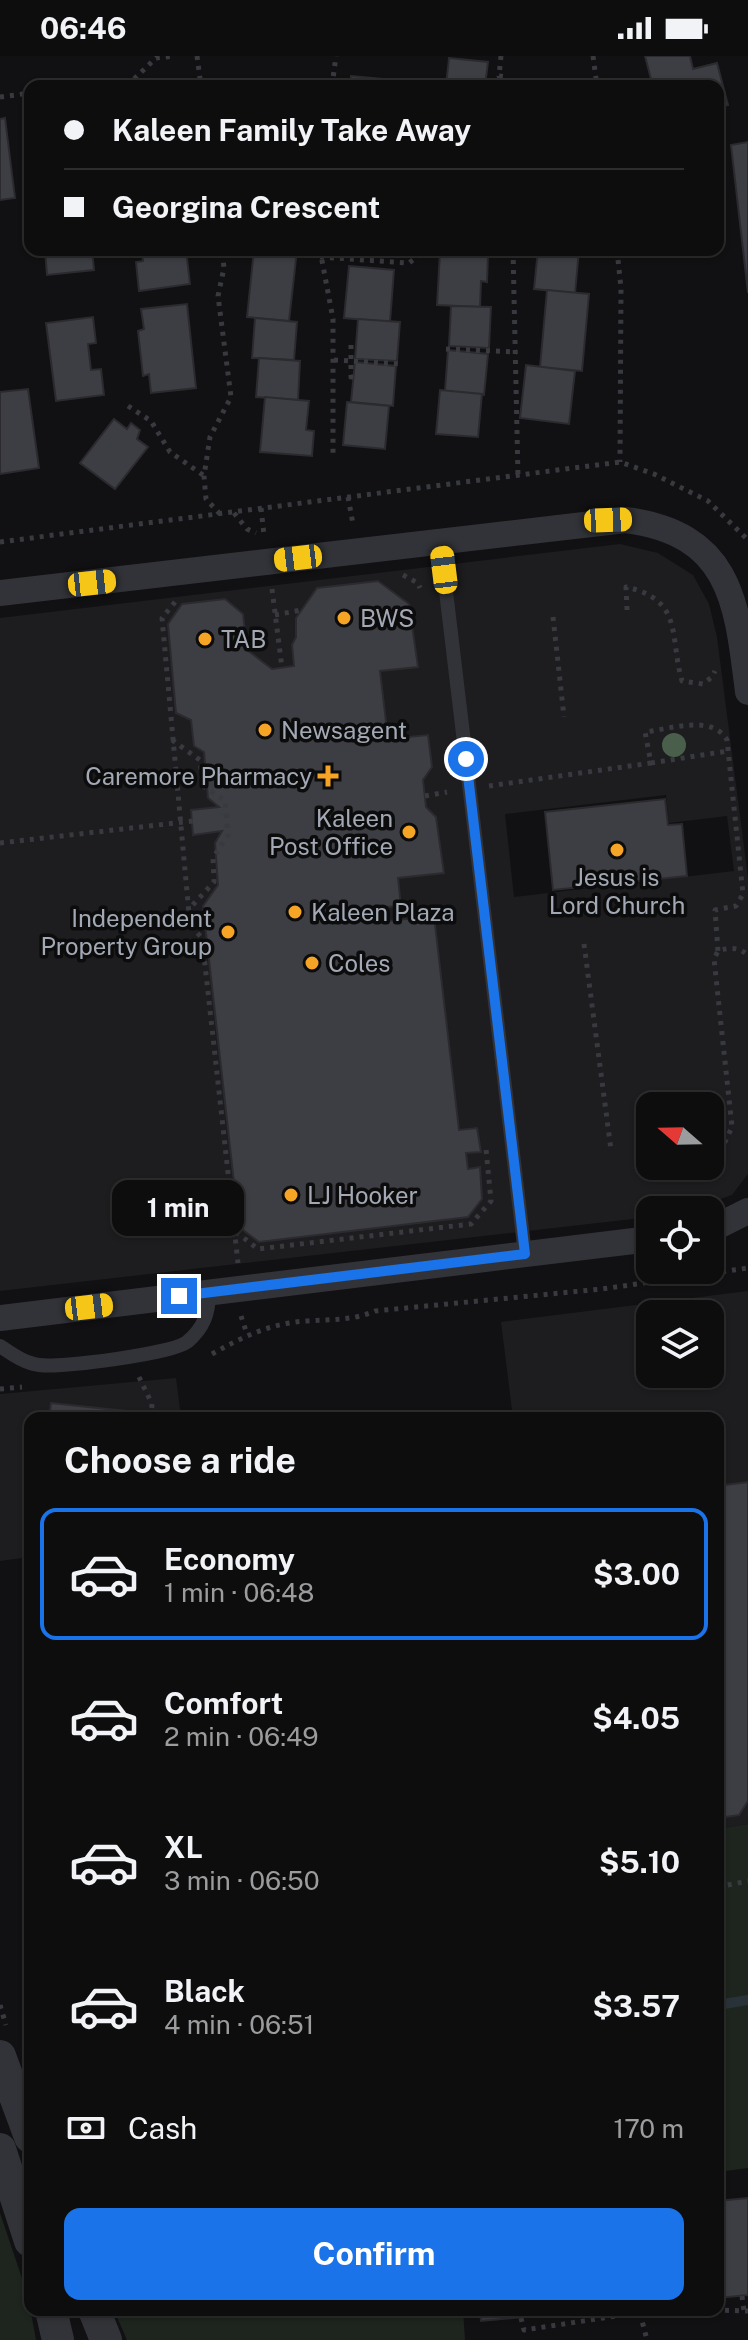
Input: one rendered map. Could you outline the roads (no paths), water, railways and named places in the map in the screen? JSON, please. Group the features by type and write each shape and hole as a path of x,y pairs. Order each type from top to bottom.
{"street":[{"path":"0,593 626,520 663,527 695,545 721,573 736,606 748,692"},
{"path":"724,1223 748,1211"},
{"path":"0,1318 636,1241"},
{"path":"5,2045 24,2120"},
{"path":"0,2149 24,2223"},
{"path":"52,2316 58,2340"},
{"path":"96,2316 106,2340"}],"lane":[{"path":"440,541 525,1254"},
{"path":"0,1346 18,1358 40,1365 156,1353 184,1344 197,1333 209,1313 209,1292"}],"waterway":[{"path":"724,2004 748,2000"}],"place":[{"name":"BWS","path":"344,618"},
{"name":"TAB","path":"205,639"},
{"name":"Newsagent","path":"265,730"},
{"name":"Caremore Pharmacy","path":"328,776"},
{"name":"Kaleen Post Office","path":"409,832"},
{"name":"Jesus is Lord Church","path":"617,850"},
{"name":"Kaleen Plaza","path":"295,912"},
{"name":"Independent Property Group","path":"228,932"},
{"name":"Coles","path":"312,963"},
{"name":"LJ Hooker","path":"291,1195"}]}
